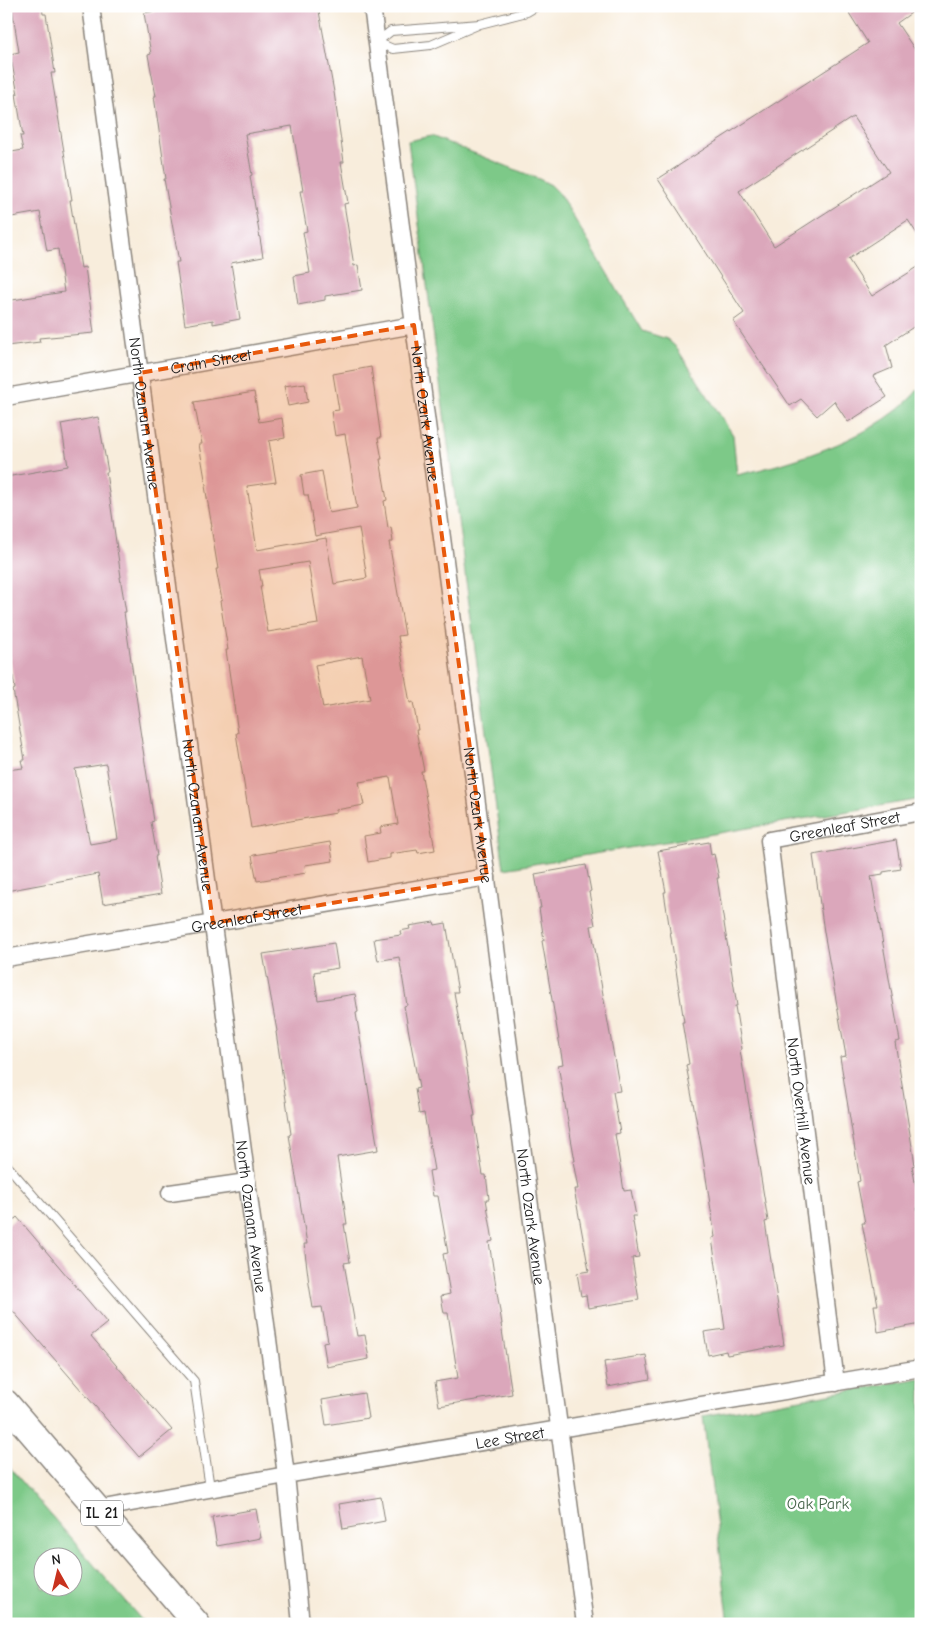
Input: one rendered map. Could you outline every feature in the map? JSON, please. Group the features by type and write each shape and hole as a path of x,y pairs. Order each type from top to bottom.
{"main road":[{"name":"IL 21","path":"6,1403 197,1624"}],"street":[{"name":"North Ozanam Avenue","path":"91,6 286,1475 302,1624"},
{"name":"North Ozark Avenue","path":"372,6 585,1624"},
{"name":"Crain Street","path":"6,397 414,325"},
{"name":"Greenleaf Street","path":"769,840 921,812"},
{"name":"North Overhill Avenue","path":"769,840 836,1383"},
{"name":"Greenleaf Street","path":"6,958 487,877"},
{"path":"170,1193 247,1182"},
{"name":"Lee Street","path":"98,1509 210,1488 921,1368"}],"lane":[{"path":"377,42 393,48 431,45 480,24 527,12 537,6"},
{"path":"377,42 391,31 480,24"},
{"path":"6,1164 194,1381 210,1488"}],"highlighted area":[{"path":"414,325 487,877 213,923 140,373"}],"green space":[{"path":"431,136 539,179 551,185 559,193 642,331 667,339 676,347 733,435 737,475 785,463 862,433 905,404 921,386 921,799 504,869 408,141"},
{"name":"Oak Park","path":"921,1378 921,1624 729,1624 703,1416"},
{"path":"6,1463 79,1548 32,1548 32,1598 82,1598 82,1551 145,1624 6,1624"}],"building":[{"path":"42,6 43,14 46,14 55,73 51,73 72,200 70,200 81,268 85,267 94,333 39,338 40,342 6,346 6,301 64,292 58,249 47,251 40,212 6,218 6,153 23,150 20,136 23,136 16,94 18,94 10,54 19,52 12,8"},
{"path":"184,6 318,6 334,92 344,162 341,162 348,203 344,204 354,266 358,265 362,290 325,296 325,300 298,305 294,276 310,273 303,232 307,231 300,191 303,191 292,126 245,134 263,257 231,263 240,319 213,324 213,320 185,325 176,262 179,262 164,179 166,179 154,96 156,96 148,55 151,54 144,13"},
{"path":"860,6 921,6 897,23 915,50 921,45 921,240 908,220 848,259 872,296 921,265 921,322 886,345 892,368 873,376 887,397 848,422 834,401 817,416 801,399 790,406 733,321 744,313 658,179 868,43 849,13","holes":["853,117 889,172 774,246 739,191"]},
{"path":"371,367 381,438 378,438 382,459 380,459 387,500 384,501 388,528 391,527 393,542 389,542 405,635 398,636 410,703 413,702 418,730 416,730 424,771 421,771 435,850 418,853 417,850 390,854 390,858 368,862 364,836 381,833 380,827 398,824 390,777 359,782 364,805 336,810 336,813 251,828 236,733 238,733 226,650 228,650 220,601 222,600 199,444 202,444 194,402 254,392 259,422 282,418 285,438 269,441 276,482 247,486 257,550 326,538 334,584 367,578 359,528 315,536 308,495 304,495 301,475 322,471 329,513 357,508 345,434 335,436 331,411 339,410 333,374","holes":["308,562 318,624 268,632 259,570","362,656 370,699 323,708 315,665"]},
{"path":"305,383 308,402 288,406 284,386"},
{"path":"98,417 108,472 106,472 126,612 124,612 154,821 151,822 161,894 103,904 98,874 6,891 6,770 23,768 21,760 25,760 6,635 6,477 68,466 61,424","holes":["106,764 118,839 90,844 75,769"]},
{"path":"896,840 901,869 871,876 900,1041 895,1042 915,1165 912,1166 920,1208 917,1208 921,1231 921,1324 878,1332 874,1305 878,1305 862,1223 865,1223 857,1182 860,1181 840,1057 846,1056 824,932 813,855"},
{"path":"330,842 333,861 305,865 306,873 257,881 252,856"},
{"path":"709,842 711,855 714,854 719,878 717,878 737,1006 735,1006 742,1049 740,1050 768,1221 765,1222 784,1345 727,1355 726,1351 708,1355 704,1332 725,1329 712,1238 715,1237 686,1065 689,1064 682,1022 684,1022 664,892 666,892 658,851"},
{"path":"586,865 595,925 591,926 620,1091 613,1092 620,1133 615,1134 624,1191 631,1190 636,1216 632,1216 639,1257 632,1258 639,1300 588,1308 586,1295 581,1296 577,1273 589,1271 574,1189 578,1189 573,1161 575,1161 558,1065 563,1064 542,941 544,940 539,908 541,908 535,874"},
{"path":"434,922 435,925 446,923 458,992 454,992 483,1175 486,1175 489,1199 486,1199 493,1241 489,1242 512,1394 439,1406 435,1382 458,1378 448,1313 444,1313 441,1296 450,1294 443,1254 448,1253 438,1196 433,1196 429,1171 434,1170 424,1113 419,1114 415,1089 419,1088 404,1006 407,1005 399,957 378,961 374,939 401,935 400,931 410,929 409,926"},
{"path":"334,943 338,968 314,972 318,1000 355,994 358,1012 356,1013 378,1150 337,1157 347,1224 344,1224 350,1262 344,1263 357,1336 365,1335 369,1359 327,1367 323,1342 328,1341 322,1307 313,1308 309,1284 304,1244 307,1244 289,1135 291,1134 277,1031 263,954"},
{"path":"17,1217 107,1323 91,1336 172,1430 139,1457 6,1303 6,1227"},
{"path":"646,1355 650,1379 608,1387 604,1362"},
{"path":"364,1393 368,1418 326,1425 322,1400"},
{"path":"381,1497 385,1521 343,1529 339,1504"},
{"path":"256,1509 261,1538 217,1546 212,1517"}]}
